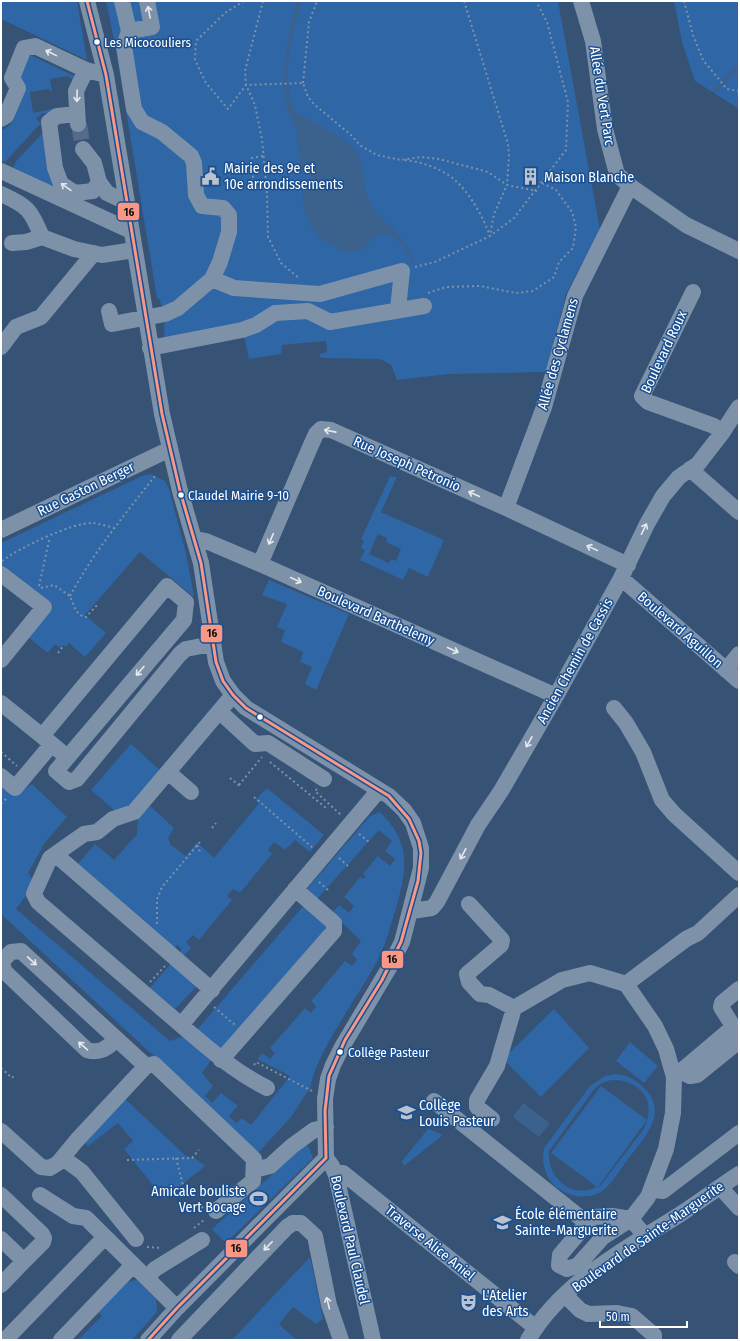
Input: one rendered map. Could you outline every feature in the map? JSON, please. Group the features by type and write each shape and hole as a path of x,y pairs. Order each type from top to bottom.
{"street":[{"name":"Boulevard Paul Claudel","path":"87,1 106,75 150,348 170,449 202,563 212,644 221,675 233,696 261,719 379,790 404,810 417,832 421,848 421,868 412,911 402,942 389,968 333,1065 326,1090 326,1158 336,1175 372,1340"},
{"name":"Boulevard Paul Claudel","path":"98,1 106,40 106,75"},
{"path":"110,311 112,324 146,319 165,314 178,308 212,279 220,262 229,232 229,215 223,208 202,206 196,195 194,163 191,156 162,132 142,122 134,109 124,46 129,31 122,1"},
{"path":"129,31 152,27 147,1"},
{"name":"Allée du Vert Parc","path":"581,1 594,41 605,130 617,174 630,186 686,225 739,251"},
{"path":"1,119 6,116 18,88 7,77 24,48 35,46 86,70 106,75"},
{"path":"86,70 76,91 78,119 57,116 49,122 55,168 61,184 74,193 92,191 99,182"},
{"path":"83,149 94,163 99,182 107,193 126,202"},
{"path":"1,170 131,231"},
{"name":"Allée des Cyclamens","path":"506,508 544,407 575,296 630,186"},
{"path":"1,194 18,201 33,214 42,237"},
{"path":"12,243 26,242 42,237 74,249 94,253 102,254 134,250"},
{"path":"1,347 16,327 41,317 94,253"},
{"path":"212,279 234,288 320,294 402,271 398,309"},
{"name":"Boulevard Roux","path":"693,292 642,396 648,402 714,426 722,433"},
{"path":"150,348 242,330 256,325 275,313 308,311 330,322 398,309 424,306"},
{"name":"Ancien Chemin de Cassis","path":"412,911 432,908 437,902 478,825 501,791 556,696 624,572 647,524 663,496 679,477 698,464 737,416"},
{"name":"Rue Joseph Petronio","path":"260,564 316,434 322,429 331,430 506,508 624,572"},
{"name":"Rue Gaston Berger","path":"1,530 170,449"},
{"path":"690,469 739,512"},
{"name":"Boulevard Barthelemy","path":"195,539 206,541 260,564 556,696"},
{"name":"Boulevard Aguillon","path":"624,572 739,681"},
{"path":"1,574 44,607 1,660"},
{"path":"1,776 15,788 43,742 167,586 186,602 184,620 56,771 69,782 77,779 180,654 186,649 212,644"},
{"path":"166,642 180,654"},
{"path":"726,670 739,654"},
{"path":"233,696 134,812 113,819 97,832 84,834 50,858 37,884 34,894 38,902 221,1060 246,1077 267,1088"},
{"path":"1,703 43,742"},
{"path":"614,708 626,723 643,752 662,800 674,814 739,873"},
{"path":"220,712 255,744 268,743 320,785"},
{"path":"1,715 67,757"},
{"path":"168,772 191,792"},
{"path":"182,1025 379,790"},
{"path":"56,855 174,957 208,994"},
{"path":"221,1060 334,931 334,923 295,889"},
{"path":"626,984 686,939 698,933 739,895"},
{"path":"469,904 502,940 501,945 467,974 469,982 480,994 489,995 514,1008"},
{"path":"116,1040 101,1051 94,1052 87,1050 4,971 2,961 11,952 21,951 146,1066"},
{"path":"492,1119 477,1107 476,1100 497,1066 514,1008 562,980 590,973 626,984 655,1026 677,1074 673,1113 666,1149 648,1197 631,1219 603,1237 575,1267 567,1269 561,1268 559,1262 560,1255 587,1223 594,1217 612,1216 631,1219 645,1236"},
{"path":"677,1074 732,1028 731,1023 721,1008 722,1003 739,989"},
{"path":"677,1074 690,1076 697,1075 739,1041"},
{"path":"1,1131 40,1167 50,1168 63,1158 77,1140 146,1066 154,1064 254,1158 253,1181 216,1212"},
{"path":"434,1101 587,1223"},
{"path":"254,1170 270,1166 292,1146 314,1130 326,1127"},
{"path":"651,1189 662,1191 739,1133"},
{"path":"63,1158 82,1172 136,1238"},
{"path":"148,1340 177,1308 326,1158"},
{"name":"Traverse Alice Aniel","path":"343,1173 532,1334"},
{"name":"Boulevard de Sainte-Marguerite","path":"532,1334 565,1296 595,1270 739,1174"},
{"path":"720,1187 739,1208"},
{"path":"1,1195 42,1234 44,1238 43,1242 1,1285"},
{"path":"40,1195 73,1216 86,1218 177,1308"},
{"path":"179,1340 287,1227 293,1223 301,1223 315,1236 329,1305 341,1340"},
{"path":"146,1278 196,1235"},
{"path":"5,1340 105,1237"},
{"path":"1,1239 24,1261"},
{"path":"60,1340 133,1265"},
{"path":"565,1296 580,1310 588,1314 617,1313 632,1316 654,1335 654,1340"}],"path":[{"path":"244,1 225,13 196,41 195,60 206,83 228,109 246,85"},
{"path":"263,1 245,71 246,85 255,106 263,156 267,187 268,237 281,263 320,294"},
{"path":"317,1 309,22 303,83 305,91 315,104 351,135 361,146 377,155 420,162 456,180 485,221 490,236"},
{"path":"464,1 508,144 509,155 507,185 494,214 490,236"},
{"path":"402,271 435,262 490,236 514,218 566,150 568,102 547,22 536,1"},
{"path":"684,1 693,35 703,60 727,89 739,91"},
{"path":"246,85 303,83"},
{"path":"263,156 251,158 252,173 254,188 267,187"},
{"path":"401,160 421,157 439,159 488,172 507,185 536,191"},
{"path":"424,306 428,294 446,287 480,286 516,293 533,291 554,277 558,262 573,248 576,227 572,212 556,190 542,183"},
{"path":"70,596 80,577 114,528 155,476"},
{"path":"1,562 12,553 58,532 92,523 114,528"},
{"path":"47,537 49,541 39,588 54,585 70,596 76,611 83,617 86,617 98,604"},
{"path":"58,653 64,645"},
{"path":"1,752 22,770"},
{"path":"258,752 326,808"},
{"path":"230,778 240,785 263,756"},
{"path":"320,785 351,824"},
{"path":"254,797 323,857"},
{"path":"212,828 216,823"},
{"path":"158,943 156,911 157,899 162,888 200,842"},
{"path":"197,845 201,854"},
{"path":"142,991 174,957"},
{"path":"208,994 245,1033"},
{"path":"1,1068 12,1078 15,1075"},
{"path":"288,1078 312,1091"},
{"path":"127,1160 192,1158 199,1150"},
{"path":"176,1158 183,1185"},
{"path":"196,1235 216,1212"},
{"path":"136,1238 150,1248 166,1246"}],"shaded area":[{"path":"1,1 77,1 87,60 1,19"},
{"path":"106,1 558,1 600,230 566,294 546,372 449,374 397,380 391,365 380,359 321,358 319,356 320,354 327,352 326,341 282,345 281,354 249,359 244,336 165,351 165,307 161,305 160,300 157,298 116,50"},
{"path":"296,1 301,1 289,52 287,75 291,105 297,113 338,136 357,151 362,167 366,193 370,203 378,216 390,225 402,239 411,254 414,263 411,264 407,252 399,241 388,234 376,236 363,249 353,252 341,250 323,239 308,220 303,203 303,185 313,183 311,175 303,174 301,169 298,140 294,124 287,107 284,80 284,67 288,40"},
{"path":"674,1 739,1 739,109 695,81 682,42"},
{"path":"30,55 76,77 74,81 68,76 50,79 52,91 49,89 30,92 33,113 52,109 52,111 50,113 43,113 36,119 41,123 5,162 1,161 1,130 12,122 15,115 21,75"},
{"path":"43,133 53,185 52,187 13,168 17,160"},
{"path":"150,474 165,481 169,489 186,553 194,597 140,552 85,615 106,633 85,657 69,643 66,647 63,645 60,648 55,644 48,653 29,638 53,606 1,566 1,543 144,475"},
{"path":"390,476 397,477 381,512 444,540 428,577 409,568 403,580 360,560 365,550 361,548 364,541 361,539","holes":["378,534 387,538 386,542 401,549 396,561 391,559 389,563 369,554"]},
{"path":"269,580 349,614 316,690 305,684 312,667 300,662 303,652 281,642 285,630 277,627 287,604 262,595"},
{"path":"131,744 162,772 132,808 116,812 91,790"},
{"path":"1,782 18,793 32,784 67,817 41,847 42,848 28,873 35,884 16,909 170,1041 184,1036 211,1060 202,1073 213,1086 205,1096 212,1103 221,1093 238,1106 229,1116 236,1123 242,1118 251,1125 290,1076 257,1059 262,1053 270,1059 275,1053 270,1048 305,1008 311,1013 316,1006 311,1001 345,961 352,966 357,960 352,954 361,941 332,913 339,905 349,913 354,906 344,897 360,877 363,879 366,877 363,874 378,856 390,866 395,859 385,851 392,841 379,830 317,899 306,890 370,816 380,812 390,823 401,843 404,854 404,864 398,901 382,951 327,1045 313,1077 310,1091 308,1091 291,1117 258,1153 1,914"},
{"path":"267,788 324,835 310,852 295,840 285,850 274,842 268,850 272,854 240,893 233,889 227,896 232,900 199,940 193,935 186,942 191,948 181,958 178,955 182,950 177,945 172,950 75,867 95,844 114,860 137,834 138,816 148,804 174,828 168,838 171,845 186,856 197,842 214,858 259,803 255,800"},
{"path":"305,904 330,928 221,1053 196,1031"},
{"path":"172,962 198,985 175,1009 150,988"},
{"path":"554,1009 589,1048 541,1097 503,1059"},
{"path":"630,1042 658,1066 644,1083 616,1061"},
{"path":"615,1074 628,1076 644,1088 652,1098 655,1107 651,1127 614,1180 599,1193 582,1197 566,1193 552,1183 545,1169 543,1153 544,1148 590,1086 605,1076","holes":["612,1080 632,1084 639,1089 648,1102 649,1111 647,1120 601,1086 551,1153 597,1187 578,1191 562,1184 552,1169 549,1161 549,1151 596,1087 604,1082","647,1120 643,1130 600,1186 598,1187"]},
{"path":"124,1098 186,1156 195,1158 205,1166 164,1199 124,1149 133,1141 118,1123 88,1146 84,1141"},
{"path":"523,1103 550,1123 539,1137 513,1117"},
{"path":"428,1129 443,1135 404,1166 402,1161"},
{"name":"Amicale bouliste Vert Bocage","path":"307,1143 313,1158 226,1243 212,1229"},
{"path":"310,1257 323,1319 316,1324 293,1307 279,1324 296,1340 232,1340"},
{"path":"137,1280 156,1299 157,1312 132,1340 78,1340 102,1316 97,1311 125,1282"}],"waterway":[{"path":"715,91 739,64"}],"tunnel":[{"path":"79,124 83,149"}],"transit line":[{"name":"16","path":"87,1 106,75 162,414 180,491 201,563 216,662 223,681 233,695 246,708 389,796 409,819 419,841 421,853 418,881 401,942 382,980 345,1040 329,1076 325,1111 326,1158"},
{"name":"16","path":"148,1340 177,1308 326,1158"}],"place":[{"name":"Les Micocouliers","path":"97,42"},
{"name":"Mairie des 9e et 10e arrondissements","path":"211,176"},
{"name":"Maison Blanche","path":"531,177"},
{"name":"Claudel Mairie 9-10","path":"181,495"},
{"name":"Collège Pasteur","path":"340,1052"},
{"name":"Collège Louis Pasteur","path":"406,1113"},
{"name":"Amicale bouliste Vert Bocage","path":"259,1199"},
{"name":"École élémentaire Sainte-Marguerite","path":"502,1222"},
{"name":"L'Atelier des Arts","path":"469,1303"}]}
